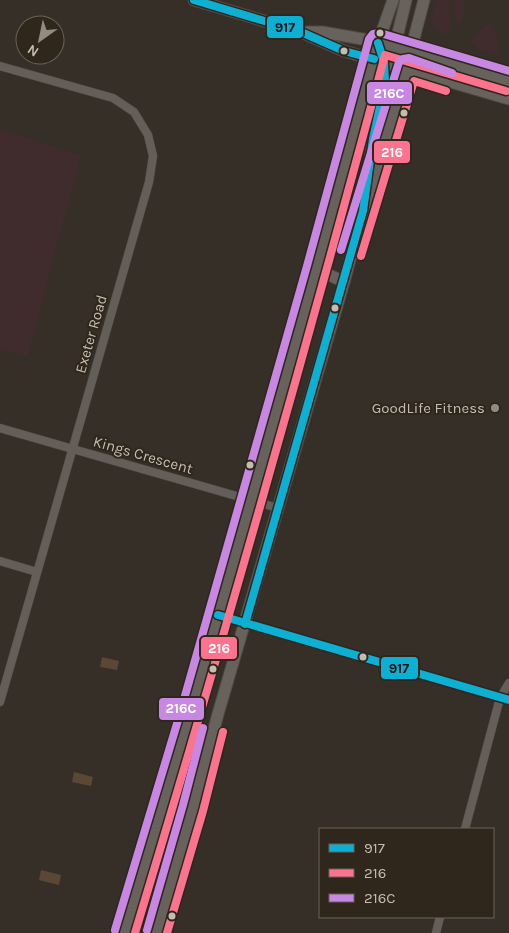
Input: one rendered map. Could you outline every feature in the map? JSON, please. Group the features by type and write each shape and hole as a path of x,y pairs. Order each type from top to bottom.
{"main road":[{"path":"194,0 301,32 344,50 509,99"},
{"path":"363,211 373,139 384,83 379,60 378,43 393,0"},
{"path":"406,0 398,33 398,49 400,60 407,68"},
{"path":"157,933 363,211 407,68 424,0"},
{"path":"301,32 322,32 378,43 509,81"},
{"path":"125,933 379,60"},
{"path":"317,269 344,282"},
{"path":"165,798 193,808"}],"street":[{"name":"Exeter Road","path":"0,66 113,98 134,112 148,136 153,156 149,182 0,702"},
{"name":"Kings Crescent","path":"0,428 278,508"},
{"path":"0,561 37,572"},
{"path":"218,615 329,649 509,700"},
{"path":"465,828 500,698 509,683"},
{"path":"436,933 440,918"}],"shaded area":[{"path":"436,0 449,0 449,16 453,29 443,36 430,22"},
{"path":"455,0 464,0 464,13 459,25 454,13"},
{"path":"490,23 498,38 498,55 481,50 469,41"},
{"path":"0,129 81,155 27,357 0,350"},
{"path":"102,657 119,661 117,670 100,667"},
{"path":"74,772 93,777 91,786 72,782"},
{"path":"41,870 61,875 59,885 39,880"}],"transit line":[{"name":"917","path":"194,0 301,32 344,51 374,59"},
{"name":"216C","path":"115,930 179,717 307,266 369,39 373,34 380,33 509,71"},
{"name":"917","path":"245,624 363,211 373,139 385,83 384,62 378,43"},
{"name":"216","path":"135,933 263,495 385,55 506,91"},
{"name":"216C","path":"341,250 399,62 409,58 452,73"},
{"name":"216","path":"361,256 414,81 446,91"},
{"name":"917","path":"218,615 509,700"},
{"name":"216C","path":"147,930 203,728"},
{"name":"216","path":"167,933 203,811 223,732"}],"place":[{"name":"GoodLife Fitness","path":"495,408"}]}
